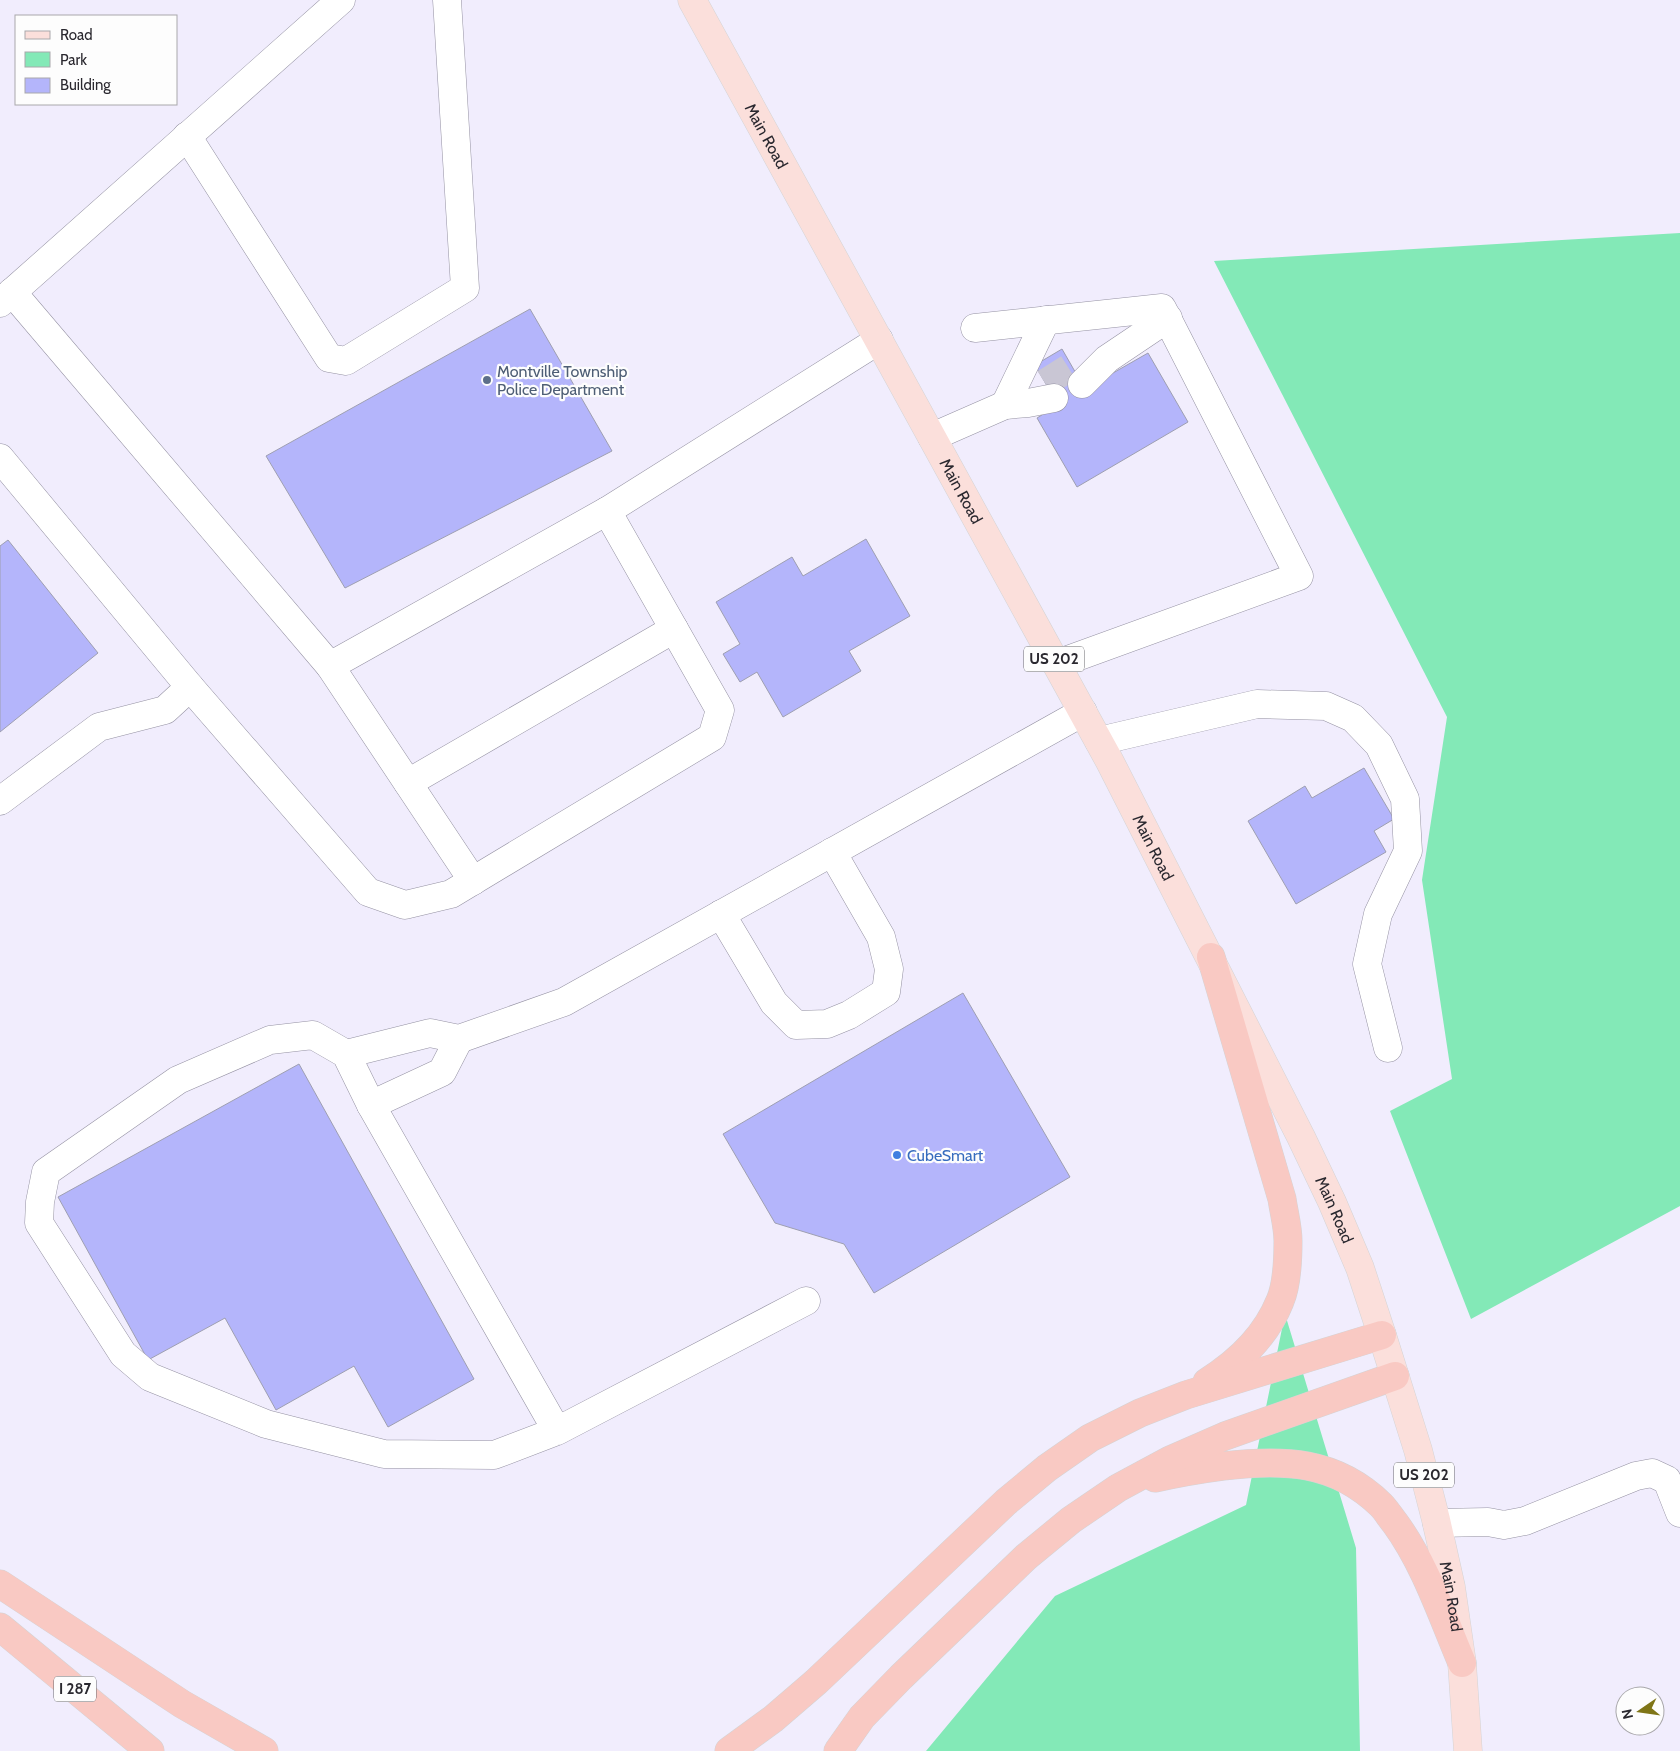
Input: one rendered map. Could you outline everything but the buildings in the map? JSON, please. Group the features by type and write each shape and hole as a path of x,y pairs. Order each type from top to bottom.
{"highway":[{"path":"1186,1395 1221,1373 1244,1354 1266,1329 1281,1300 1287,1268 1288,1239 1282,1199 1211,957"},
{"path":"729,1751 773,1719 816,1682 1006,1502 1047,1468 1090,1438 1140,1413 1186,1395 1382,1335"},
{"path":"838,1751 862,1717 1026,1557 1071,1520 1118,1488 1170,1460 1225,1436 1395,1376"},
{"path":"1118,1488 1164,1476 1206,1468 1285,1462 1322,1469 1353,1482 1382,1506 1403,1535 1422,1571 1462,1663"},
{"path":"0,1584 175,1699 264,1751"},
{"name":"I 287","path":"0,1627 150,1751"}],"main road":[{"name":"Main Road","path":"692,0 1099,741 1302,1137 1332,1202 1360,1268 1382,1335 1418,1450 1437,1523 1451,1587 1462,1663 1468,1751"}],"lane":[{"path":"341,0 6,298 330,666 474,881"},
{"path":"187,136 329,358 346,361 465,288 447,0"},
{"path":"976,328 1162,308 1299,576 1057,664"},
{"path":"1077,375 1107,359 1168,318"},
{"path":"932,437 1033,397 1046,320"},
{"path":"330,666 607,511 879,340"},
{"path":"0,458 190,687 368,892 405,905 451,894 712,737 720,710 607,511"},
{"path":"408,783 674,629"},
{"path":"0,801 99,727 165,710 190,687"},
{"path":"1099,741 1257,704 1326,706 1353,718 1379,745 1405,799 1408,851 1378,914 1367,964 1388,1048"},
{"path":"346,1054 430,1033 459,1039 564,1002 1083,712"},
{"path":"721,914 774,1003 796,1025 827,1024 849,1016 886,992 889,969 881,937 832,852"},
{"path":"556,1431 371,1105 346,1054 312,1035 270,1040 178,1080 46,1172 40,1202 39,1223 123,1354 150,1377 266,1424 384,1454 494,1455 556,1431 806,1301"},
{"path":"371,1105 442,1072 459,1039"},
{"path":"1437,1523 1488,1522 1504,1525 1525,1521 1636,1476 1652,1473 1667,1480 1680,1513"}],"green space":[{"path":"1680,233 1680,1206 1471,1319 1390,1111 1452,1079 1422,880 1447,717 1214,261"},
{"path":"1285,1314 1356,1548 1360,1751 926,1751 1055,1596 1246,1505"}],"tunnel":[{"path":"1045,383 1072,366"}],"place":[{"name":"Montville Township Police Department","path":"487,380"},
{"name":"CubeSmart","path":"897,1155"}]}
